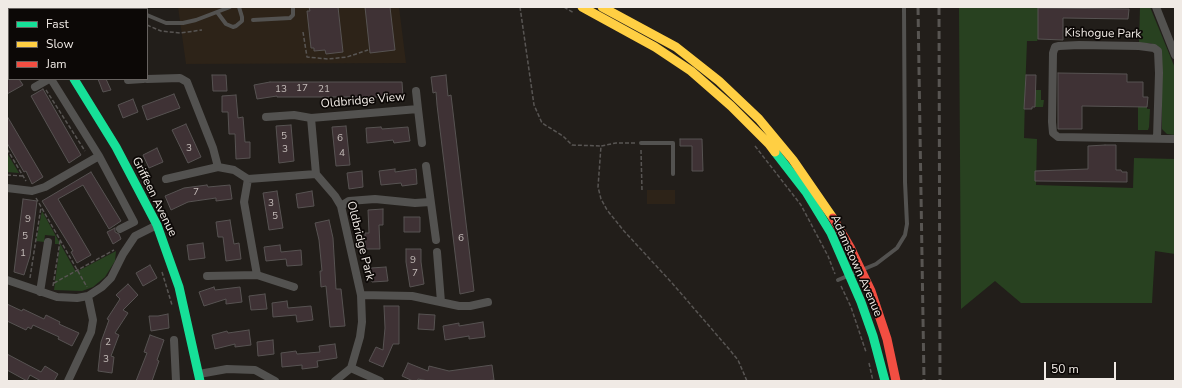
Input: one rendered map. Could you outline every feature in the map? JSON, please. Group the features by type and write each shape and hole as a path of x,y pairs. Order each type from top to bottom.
{"street":[{"name":"Adamstown Avenue","path":"582,7 655,47 691,72 731,106 769,144 806,192 831,233 861,302 873,336 885,381"},
{"name":"Adamstown Avenue","path":"602,7 676,47 719,81 759,119 793,160 837,224 872,291 885,333 896,381"},
{"path":"1156,7 1174,49"},
{"name":"Kishogue Park","path":"1157,138 1159,73 1158,51 1154,48 1140,46 1079,45 1056,47 1053,53 1052,122 1053,133 1058,137 1175,139"},
{"path":"148,79 180,78 187,82 213,148 218,168"},
{"path":"35,87 48,80"},
{"path":"51,80 99,156 134,222 120,229"},
{"name":"Griffeen Avenue","path":"75,80 116,147 157,225 179,287 200,378"},
{"name":"Oldbridge View","path":"416,91 422,143"},
{"name":"Oldbridge View","path":"266,117 294,115 311,118 418,109"},
{"name":"Oldbridge View","path":"311,118 316,174"},
{"path":"7,188 32,191 45,187 99,156"},
{"path":"426,166 436,240"},
{"path":"166,179 218,168 234,170 248,179 316,174"},
{"name":"Oldbridge Park","path":"316,174 335,196 341,206 361,296 361,330 351,368"},
{"path":"248,179 244,202 257,275"},
{"path":"341,206 349,201 375,199 415,203 430,202"},
{"path":"7,280 57,297 77,298 90,295 102,287 111,278 123,254 135,236 157,225"},
{"path":"40,292 48,242"},
{"path":"437,252 442,302"},
{"path":"206,276 257,275 294,287"},
{"path":"68,381 91,332 93,320 90,295"},
{"path":"361,296 412,296 459,306 470,306 488,302"},
{"path":"174,340 176,381"},
{"path":"335,381 351,368 380,381"},
{"path":"200,378 227,369 255,370 275,381"}],"lane":[{"path":"148,15 160,21 177,24 188,23 230,7"},
{"path":"217,12 226,24 233,27 242,21 239,7"},
{"path":"253,20 290,18 293,15 292,7"},
{"path":"838,280 876,264 897,248 905,235 907,224 905,175 904,7"},
{"path":"641,143 673,142 673,174"}],"path":[{"path":"520,7 534,105 542,123 563,136 572,146 601,146 616,142 641,143 642,191"},
{"path":"564,7 576,14"},
{"path":"148,25 161,31 180,33 202,30"},
{"path":"303,32 307,57 328,59 347,57 368,50"},
{"path":"46,89 83,150 87,153"},
{"path":"601,146 598,187 601,199 607,210 624,232 672,283 729,349 738,360 747,381"},
{"path":"755,146 801,205 828,256 851,307 867,356"},
{"path":"7,149 78,270 90,295"},
{"path":"7,175 23,176"},
{"path":"28,288 41,206"},
{"path":"50,294 54,282 60,240"},
{"path":"54,282 118,248"},
{"path":"160,267 172,305"},
{"path":"868,362 873,381"}],"shaded area":[{"path":"178,7 399,7 406,63 186,64"},
{"path":"647,190 675,190 675,204 647,204"}],"green space":[{"path":"959,7 1039,7 1038,39 1037,41 1027,41 1025,93 1034,90 1041,90 1041,100 1044,100 1043,107 1035,107 1035,97 1025,97 1024,138 1037,139 1036,185 1133,188 1134,158 1175,159 1175,254 1155,251 1152,303 1021,303 995,281 961,309"},
{"path":"1140,7 1150,7 1175,68 1175,135 1167,134 1162,129 1162,52 1158,46 1150,43 1139,43"},
{"path":"1138,107 1147,107 1147,109 1150,109 1148,130 1138,130"},
{"path":"7,153 19,173 7,172"},
{"path":"42,211 76,272 116,251 115,261 105,277 93,287 82,291 54,290 60,244 55,244 55,236 45,235 44,242 36,241"}],"building":[{"path":"309,7 338,7 343,52 326,54 325,50 314,51 314,48 311,48 307,11 310,11"},
{"path":"365,7 390,7 395,50 370,53"},
{"path":"1038,8 1129,9 1128,19 1063,18 1063,40 1038,39"},
{"path":"1058,73 1127,74 1127,82 1143,82 1143,97 1148,97 1147,107 1082,106 1082,129 1058,129"},
{"path":"212,75 226,75 227,91 213,91"},
{"path":"446,75 448,96 451,95 474,291 460,294 436,92 433,93 431,77"},
{"path":"1026,75 1036,75 1035,107 1032,107 1032,109 1024,109"},
{"path":"7,79 20,80 23,85 7,94"},
{"path":"98,80 106,80 111,90 103,92"},
{"path":"270,82 402,82 403,97 277,96 257,99 254,85"},
{"path":"43,89 81,155 69,163 31,96"},
{"path":"174,94 180,108 147,120 142,106"},
{"path":"236,95 238,118 243,117 245,142 250,142 250,158 236,159 235,134 229,134 228,112 222,112 222,96"},
{"path":"133,99 138,112 123,118 118,105"},
{"path":"7,116 43,177 32,184 26,171 24,172 7,143"},
{"path":"186,124 201,157 188,163 172,130"},
{"path":"291,125 294,161 279,163 276,126"},
{"path":"346,126 350,165 336,166 332,127"},
{"path":"381,127 382,129 408,127 410,141 394,143 393,140 367,143 366,128"},
{"path":"680,139 702,139 703,171 692,171 692,146 680,146"},
{"path":"1116,145 1116,170 1127,172 1127,182 1035,181 1035,171 1088,169 1088,146"},
{"path":"157,148 163,162 149,168 143,155"},
{"path":"395,169 395,172 416,169 417,184 402,186 401,183 381,185 379,171"},
{"path":"362,171 363,187 349,189 347,173"},
{"path":"91,172 121,221 109,229 83,185 58,199 91,255 77,263 71,252 73,251 42,201"},
{"path":"207,185 208,187 230,185 232,199 216,201 216,198 188,202 171,210 165,196 184,188"},
{"path":"277,191 283,228 269,230 263,193"},
{"path":"312,191 314,206 298,208 296,194"},
{"path":"23,199 37,201 30,256 24,275 14,272"},
{"path":"383,209 383,225 379,225 380,249 365,249 365,233 369,233 368,210"},
{"path":"404,217 420,217 420,232 404,232"},
{"path":"230,220 234,244 239,243 241,259 226,261 223,237 218,237 216,222"},
{"path":"329,220 333,238 336,289 341,289 345,326 330,327 326,286 321,287 320,271 322,271 319,240 315,223"},
{"path":"115,228 115,232 119,234 121,239 113,244 107,232"},
{"path":"203,243 205,258 189,260 187,245"},
{"path":"280,245 281,252 301,250 302,265 287,266 286,259 266,261 264,247"},
{"path":"406,249 421,249 424,284 410,287 406,262"},
{"path":"150,265 157,278 143,286 136,273"},
{"path":"386,267 388,281 372,282 371,268"},
{"path":"128,284 138,295 123,310 128,313 115,333 119,335 111,356 114,357 112,373 98,371 101,342 109,320 107,319 120,299 116,295"},
{"path":"214,287 215,290 240,287 242,302 226,304 226,299 204,306 199,292"},
{"path":"265,294 267,309 251,310 249,296"},
{"path":"287,301 288,308 311,306 313,320 297,322 296,315 273,317 272,303"},
{"path":"7,304 22,311 23,309 44,319 46,315 60,322 59,324 79,333 72,346 58,339 59,337 33,325 31,329 28,327 26,330 7,321"},
{"path":"384,306 399,306 399,344 393,344 383,367 369,361 376,347 383,350 385,328"},
{"path":"168,314 169,328 151,331 149,316"},
{"path":"419,314 435,315 434,330 418,329"},
{"path":"483,322 485,337 469,339 469,336 445,340 443,326 459,323 459,326"},
{"path":"249,330 251,345 235,347 235,344 215,349 212,335 227,331 228,333"},
{"path":"150,335 164,340 157,360 159,361 152,381 136,381 147,353 144,352"},
{"path":"273,340 274,354 258,356 257,342"},
{"path":"335,344 337,358 317,361 318,367 302,369 302,365 282,367 281,353 296,351 297,354 320,352 319,346"},
{"path":"7,354 41,372 45,366 58,374 54,381 41,381 30,375 27,381 7,370"},
{"path":"408,363 428,371 429,366 449,371 492,365 494,380 428,381 418,379 417,381 413,381 402,376"}],"railway":[{"path":"918,7 924,381"},
{"path":"939,7 940,381"}],"traffic: fast":[{"path":"75,80 116,147 157,225 179,287 200,381"},
{"path":"775,152 806,192 831,233 861,302 873,336 885,381"}],"traffic: slow":[{"path":"582,7 655,47 691,71 731,106 775,152"},
{"path":"602,7 676,47 719,81 759,119 793,160 833,218"}],"traffic: jam":[{"path":"833,218 850,247 871,291 887,339 896,381"}]}
